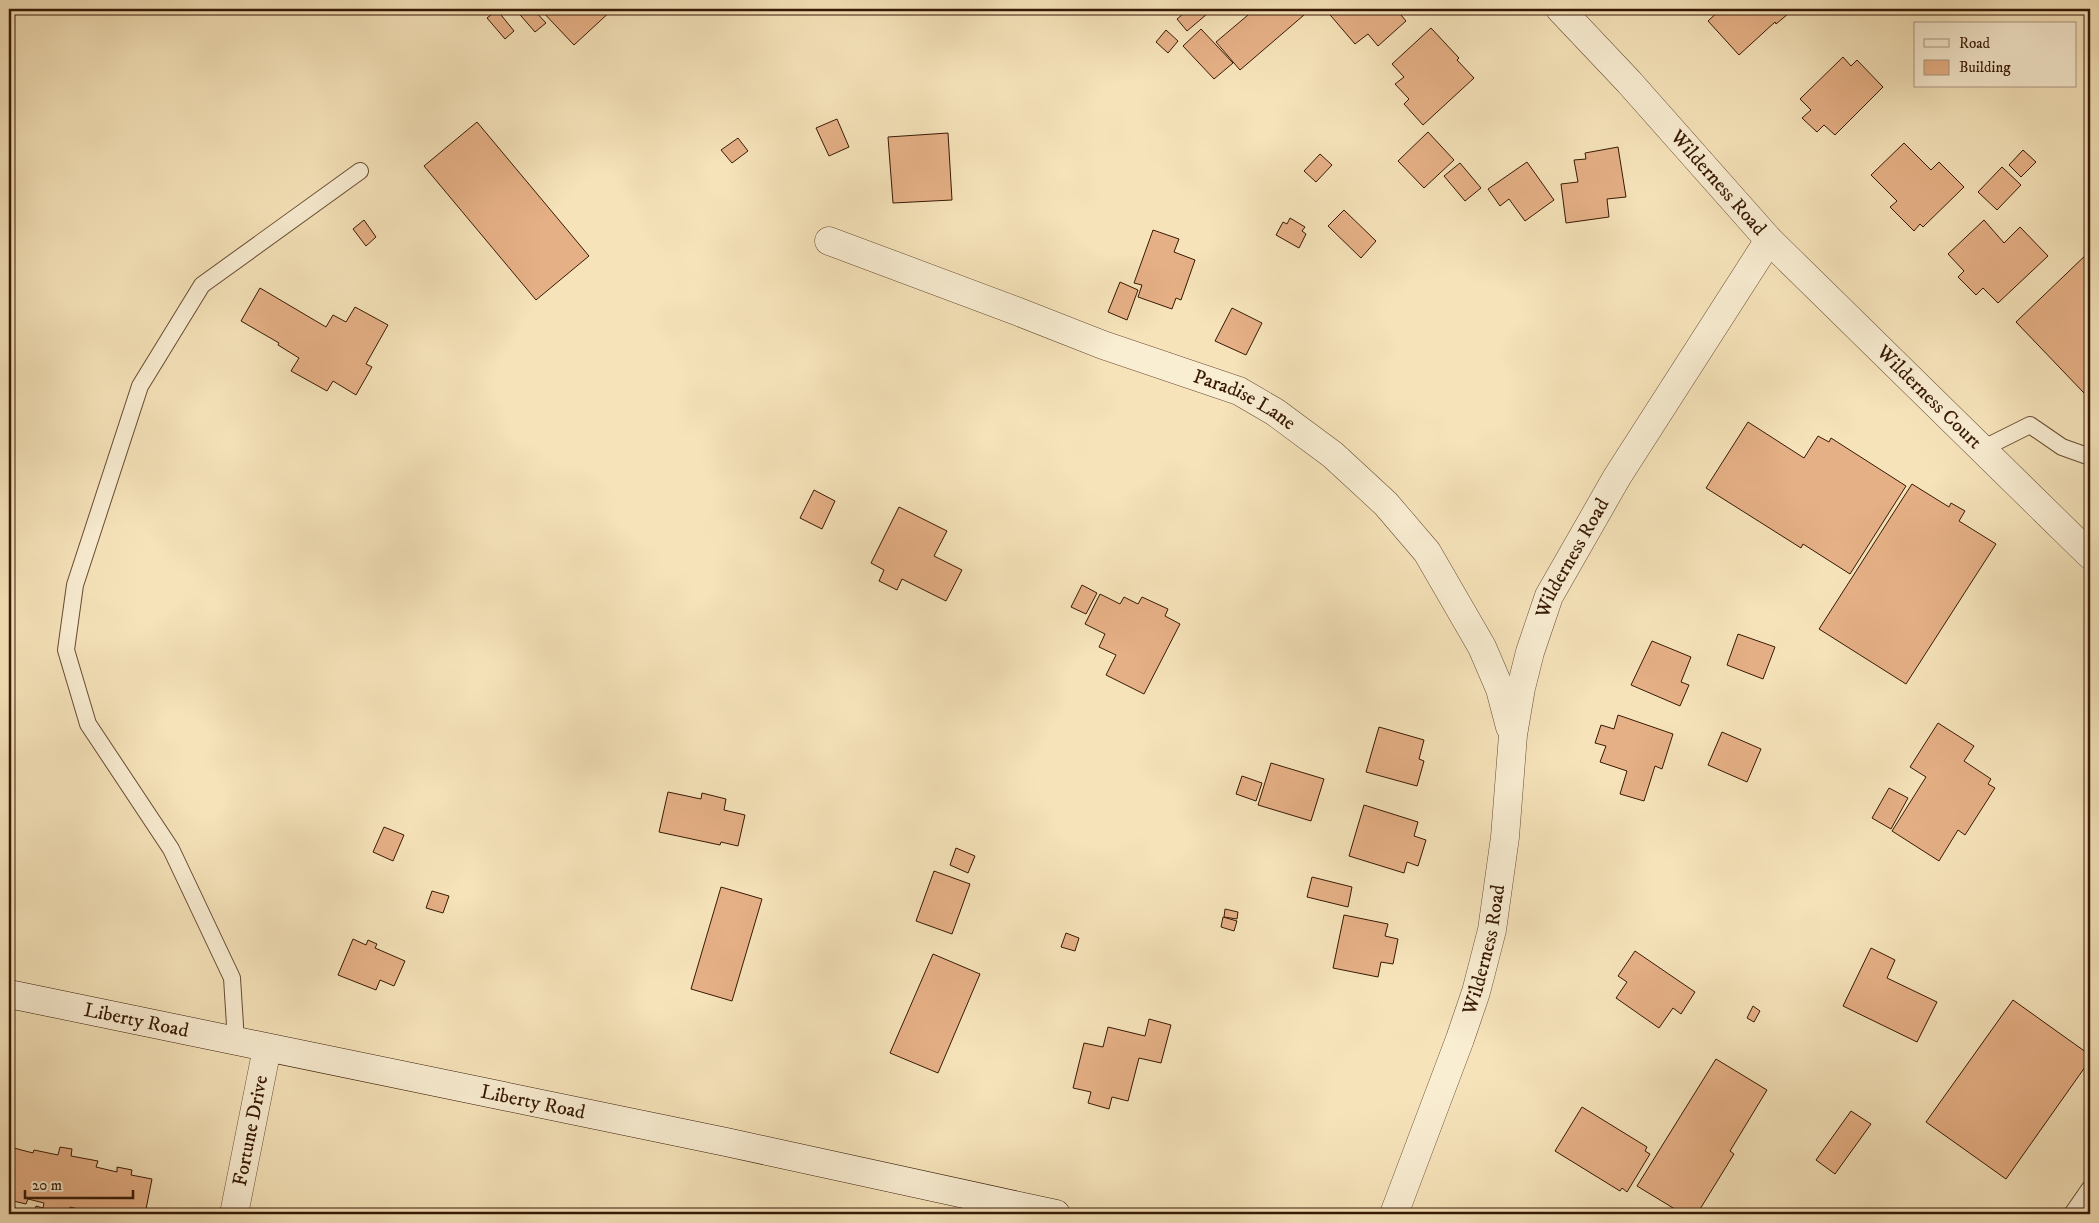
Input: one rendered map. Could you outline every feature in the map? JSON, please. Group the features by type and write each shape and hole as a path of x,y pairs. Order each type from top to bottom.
{"street":[{"name":"Wilderness Road","path":"1394,1214 1463,1030 1476,992 1492,930 1505,837 1513,735 1523,679 1549,596 1617,477 1769,240 1560,9"},
{"name":"Wilderness Court","path":"1769,240 2090,555"},
{"name":"Paradise Lane","path":"829,241 1103,345 1239,391 1276,412 1333,455 1386,504 1427,552 1482,647 1500,689 1513,735"},
{"name":"Liberty Road","path":"9,994 726,1142 1056,1214"},
{"name":"Fortune Drive","path":"234,1214 267,1048"}],"lane":[{"path":"236,1041 232,978 170,849 88,724 66,650 75,585 140,386 202,285 360,171"},
{"path":"1982,449 2030,425 2062,447 2090,457"},
{"path":"2072,1214 2090,1188"}],"building":[{"path":"515,9 533,9 546,23 535,32"},
{"path":"540,9 613,9 574,45"},
{"path":"1189,9 1203,9 1207,14 1187,31 1177,19"},
{"path":"1242,9 1311,9 1240,70 1216,42 1248,15"},
{"path":"1325,9 1396,9 1406,21 1378,46 1368,34 1355,44"},
{"path":"1721,9 1794,9 1776,24 1775,22 1739,55 1708,21"},
{"path":"497,10 514,31 505,39 487,18"},
{"path":"1431,28 1459,58 1457,60 1474,78 1423,125 1404,104 1409,99 1395,84 1404,77 1392,64"},
{"path":"1201,29 1233,63 1214,79 1183,46"},
{"path":"1166,30 1178,41 1168,53 1156,42"},
{"path":"1843,57 1851,66 1857,60 1883,87 1835,135 1824,125 1817,132 1802,118 1811,110 1800,99"},
{"path":"837,119 849,147 829,156 816,128"},
{"path":"477,122 589,256 536,300 424,166"},
{"path":"1428,132 1454,160 1424,188 1398,161"},
{"path":"948,133 952,200 893,203 888,137"},
{"path":"738,138 748,151 732,163 721,150"},
{"path":"1904,143 1931,170 1939,162 1964,187 1923,227 1920,224 1914,231 1890,207 1897,201 1871,175"},
{"path":"1618,147 1626,197 1607,199 1609,217 1566,223 1561,184 1578,182 1574,160 1586,159 1585,153"},
{"path":"2023,150 2036,162 2021,177 2009,165"},
{"path":"1320,154 1332,165 1316,182 1304,171"},
{"path":"1527,162 1554,200 1525,221 1509,199 1500,206 1488,189"},
{"path":"1460,163 1481,188 1465,201 1444,176"},
{"path":"2002,167 2021,185 1997,210 1978,192"},
{"path":"1344,210 1376,241 1361,258 1328,226"},
{"path":"1290,218 1305,227 1302,231 1306,234 1299,248 1276,235 1283,222 1287,224"},
{"path":"364,220 376,237 366,246 353,229"},
{"path":"1984,220 2004,243 2020,227 2048,256 1998,303 1983,288 1976,295 1958,277 1964,271 1948,254"},
{"path":"1153,230 1179,239 1174,252 1195,260 1181,300 1176,298 1172,309 1138,297 1142,285 1134,283"},
{"path":"2090,251 2090,388 2084,393 2016,322"},
{"path":"1120,282 1138,290 1127,320 1108,312"},
{"path":"260,288 326,327 333,315 346,322 355,307 388,325 366,364 372,367 356,395 333,381 327,391 291,371 299,358 278,345 279,343 241,321"},
{"path":"1232,308 1262,323 1246,355 1215,341"},
{"path":"1748,422 1804,458 1818,436 1829,442 1831,438 1906,486 1850,574 1803,544 1801,548 1706,488"},
{"path":"1912,484 1949,507 1951,503 1965,511 1959,521 1996,544 1906,684 1819,629"},
{"path":"814,490 835,501 822,529 800,518"},
{"path":"899,507 947,531 934,556 962,570 946,601 902,579 897,590 879,581 884,570 871,563"},
{"path":"1082,585 1097,593 1086,614 1071,607"},
{"path":"1100,594 1120,604 1124,597 1138,604 1142,597 1168,609 1165,616 1180,624 1144,694 1106,675 1116,655 1099,647 1105,634 1085,624"},
{"path":"1738,634 1775,647 1763,679 1727,665"},
{"path":"1652,641 1691,657 1681,682 1689,685 1680,706 1631,685"},
{"path":"1618,715 1673,734 1662,769 1655,766 1644,801 1620,794 1627,771 1600,762 1606,746 1595,743 1601,725 1614,729"},
{"path":"1938,723 1974,746 1964,761 1991,779 1988,784 1995,788 1965,835 1958,830 1939,861 1892,831 1926,777 1910,767"},
{"path":"1379,727 1424,740 1419,759 1424,761 1417,786 1366,772"},
{"path":"1722,732 1761,749 1747,782 1708,765"},
{"path":"1271,763 1324,779 1311,821 1258,805"},
{"path":"1242,776 1262,783 1256,801 1236,794"},
{"path":"1889,788 1908,798 1891,829 1872,818"},
{"path":"668,792 701,799 702,793 726,799 724,810 745,815 738,846 721,842 720,845 659,832"},
{"path":"1364,805 1418,822 1414,836 1426,840 1418,866 1407,862 1404,873 1349,856"},
{"path":"384,827 404,835 393,861 373,852"},
{"path":"956,848 975,856 968,873 950,865"},
{"path":"934,871 970,884 952,934 916,921"},
{"path":"1312,877 1352,887 1348,907 1307,897"},
{"path":"721,887 762,899 732,1001 691,989"},
{"path":"432,891 449,896 443,913 426,908"},
{"path":"1225,909 1238,912 1237,919 1224,917"},
{"path":"1344,915 1388,924 1385,936 1398,939 1393,964 1381,962 1378,977 1333,968"},
{"path":"1223,917 1237,921 1234,931 1221,927"},
{"path":"1066,933 1079,938 1075,951 1061,947"},
{"path":"353,939 366,945 368,940 377,944 375,948 405,961 394,986 380,980 376,990 338,975"},
{"path":"1871,948 1895,960 1887,978 1937,1002 1917,1042 1843,1006"},
{"path":"1635,951 1695,992 1681,1014 1673,1008 1659,1028 1616,998 1627,982 1618,976"},
{"path":"933,954 980,974 938,1073 890,1053"},
{"path":"2013,1000 2090,1055 2090,1060 2006,1179 1926,1122"},
{"path":"1753,1006 1760,1011 1754,1022 1747,1018"},
{"path":"1149,1019 1171,1025 1161,1063 1139,1058 1128,1101 1112,1097 1109,1109 1088,1103 1091,1092 1073,1088 1084,1043 1103,1047 1108,1027 1145,1036"},
{"path":"1716,1059 1767,1090 1730,1151 1734,1154 1697,1214 1683,1214 1637,1186"},
{"path":"1582,1107 1647,1147 1645,1151 1650,1154 1627,1192 1622,1188 1620,1191 1555,1151"},
{"path":"1851,1111 1871,1124 1835,1174 1816,1160"},
{"path":"9,1145 33,1153 34,1150 58,1155 60,1147 72,1149 71,1156 98,1161 96,1167 117,1172 117,1167 132,1170 131,1175 152,1179 145,1214 81,1214 83,1210 70,1207 69,1214 34,1214 36,1206 43,1208 44,1203 28,1199 26,1204 9,1200"},
{"path":"9,1206 16,1208 15,1214 9,1214"}]}
